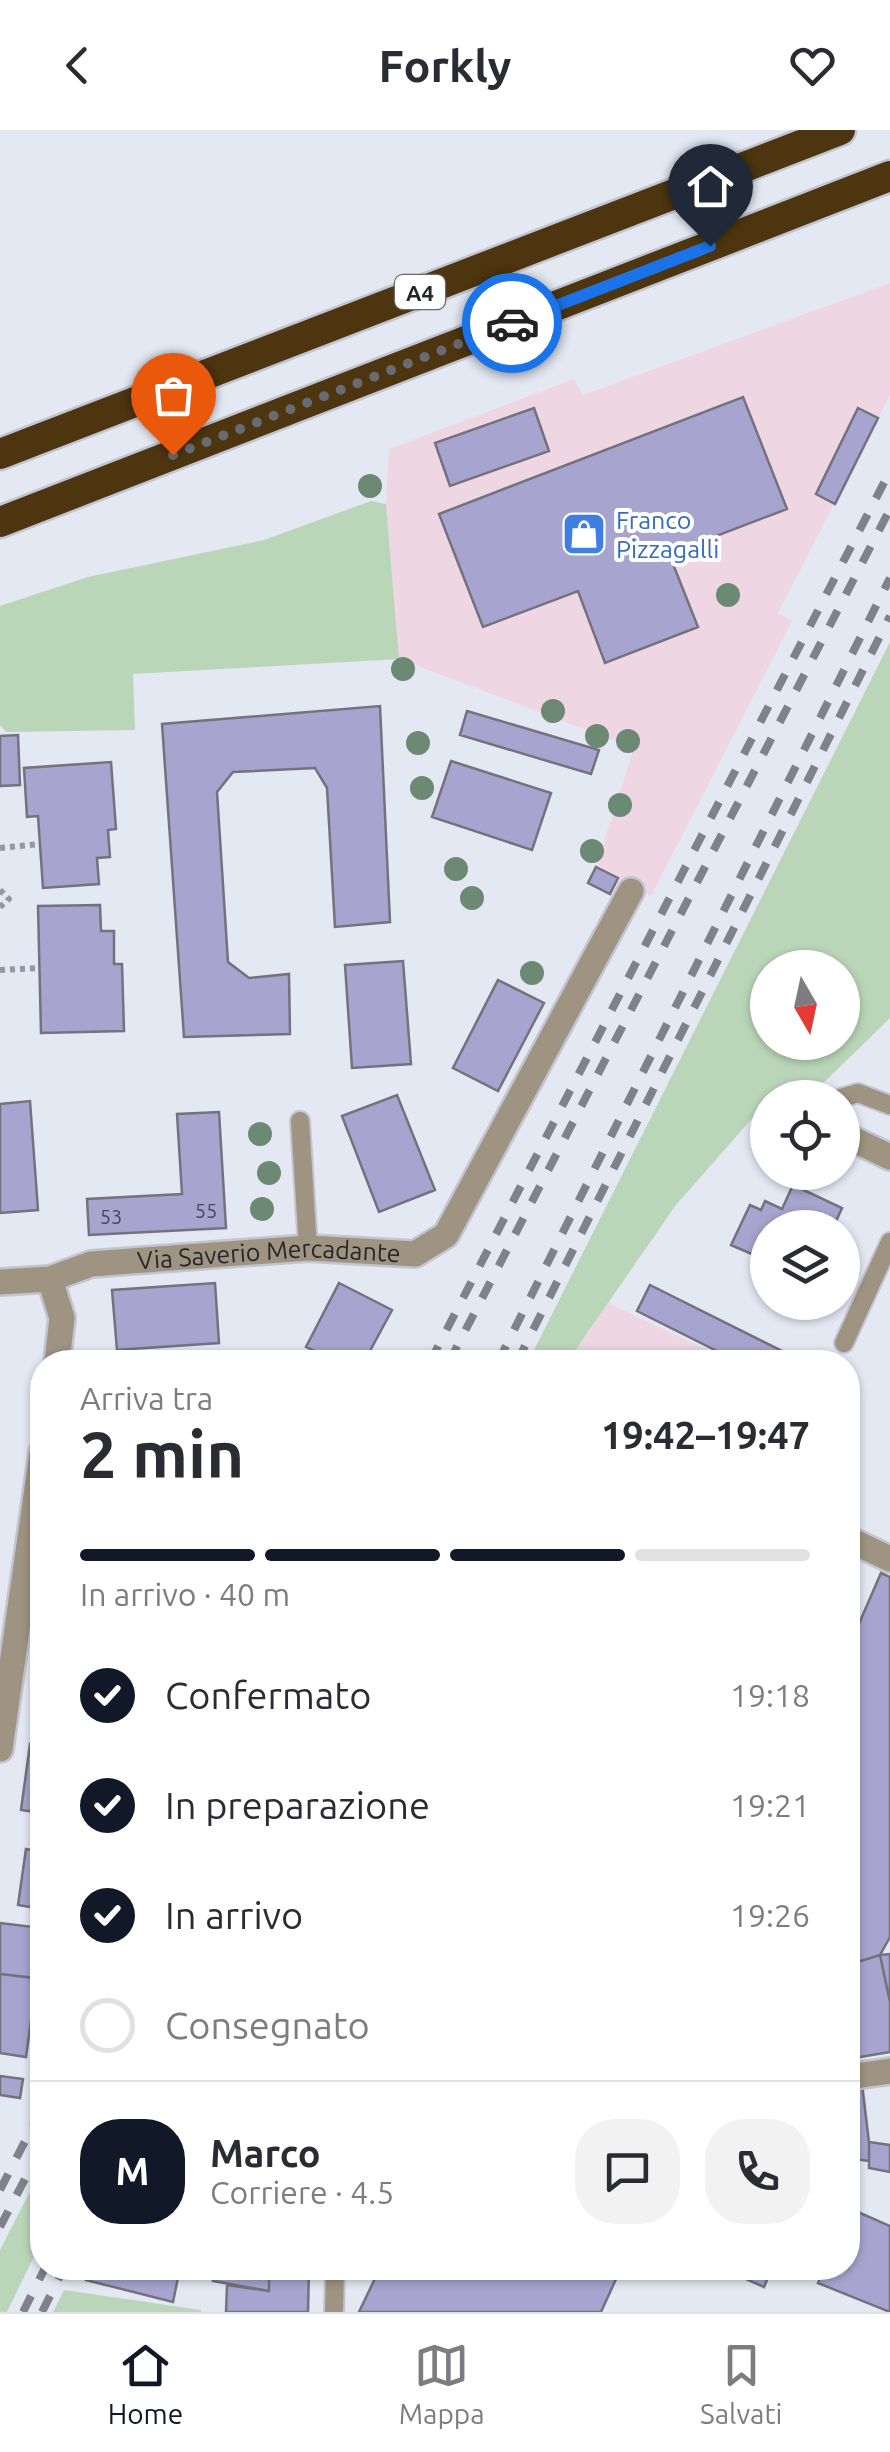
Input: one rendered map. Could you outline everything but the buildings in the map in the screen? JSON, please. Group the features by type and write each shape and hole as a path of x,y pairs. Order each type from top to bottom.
{"highway":[{"name":"A4","path":"0,454 840,130"},
{"path":"0,522 890,176"}],"street":[{"name":"Via Saverio Mercadante","path":"0,1282 50,1280 91,1264 308,1248 415,1254 446,1234 631,891"},
{"path":"860,1142 890,1157"},
{"path":"50,1280 62,1318 58,1350"},
{"path":"0,1749 30,1537"},
{"path":"860,1545 890,1559"},
{"path":"860,2075 890,2070"}],"lane":[{"path":"860,1094 890,1105"},
{"path":"300,1121 308,1248"},
{"path":"844,1343 890,1242"},
{"path":"334,2312 335,2280"}],"path":[{"path":"0,848 40,844"},
{"path":"0,890 8,898 0,907"},
{"path":"0,970 40,968"}],"shaded area":[{"path":"890,283 890,395 778,613 792,621 651,896 596,867 634,748 399,659 386,504 389,449 574,379 583,395"},
{"path":"608,1303 708,1350 575,1350"}],"green space":[{"path":"371,501 386,504 399,659 133,674 135,730 6,732 0,725 0,606 88,577 264,540"},
{"path":"890,642 890,1018 860,1047 860,950 750,950 750,1060 847,1060 826,1080 750,1080 750,1121 676,1205 575,1350 534,1350"},
{"path":"30,2191 30,2265 7,2312 0,2312 0,2250"},
{"path":"64,2290 201,2310 201,2312 53,2312"}],"railway":[{"path":"436,1350 890,471"},
{"path":"455,1350 890,509"},
{"path":"504,1350 890,578"},
{"path":"523,1350 890,616"},
{"path":"0,2190 30,2131"},
{"path":"0,2227 30,2169"},
{"path":"23,2312 39,2280"},
{"path":"42,2312 58,2280"}],"way so far":[{"path":"173,455 512,323"}],"place":[{"name":"Franco Pizzagalli","path":"584,534"}],"route":[{"path":"512,323 710,246"}]}
